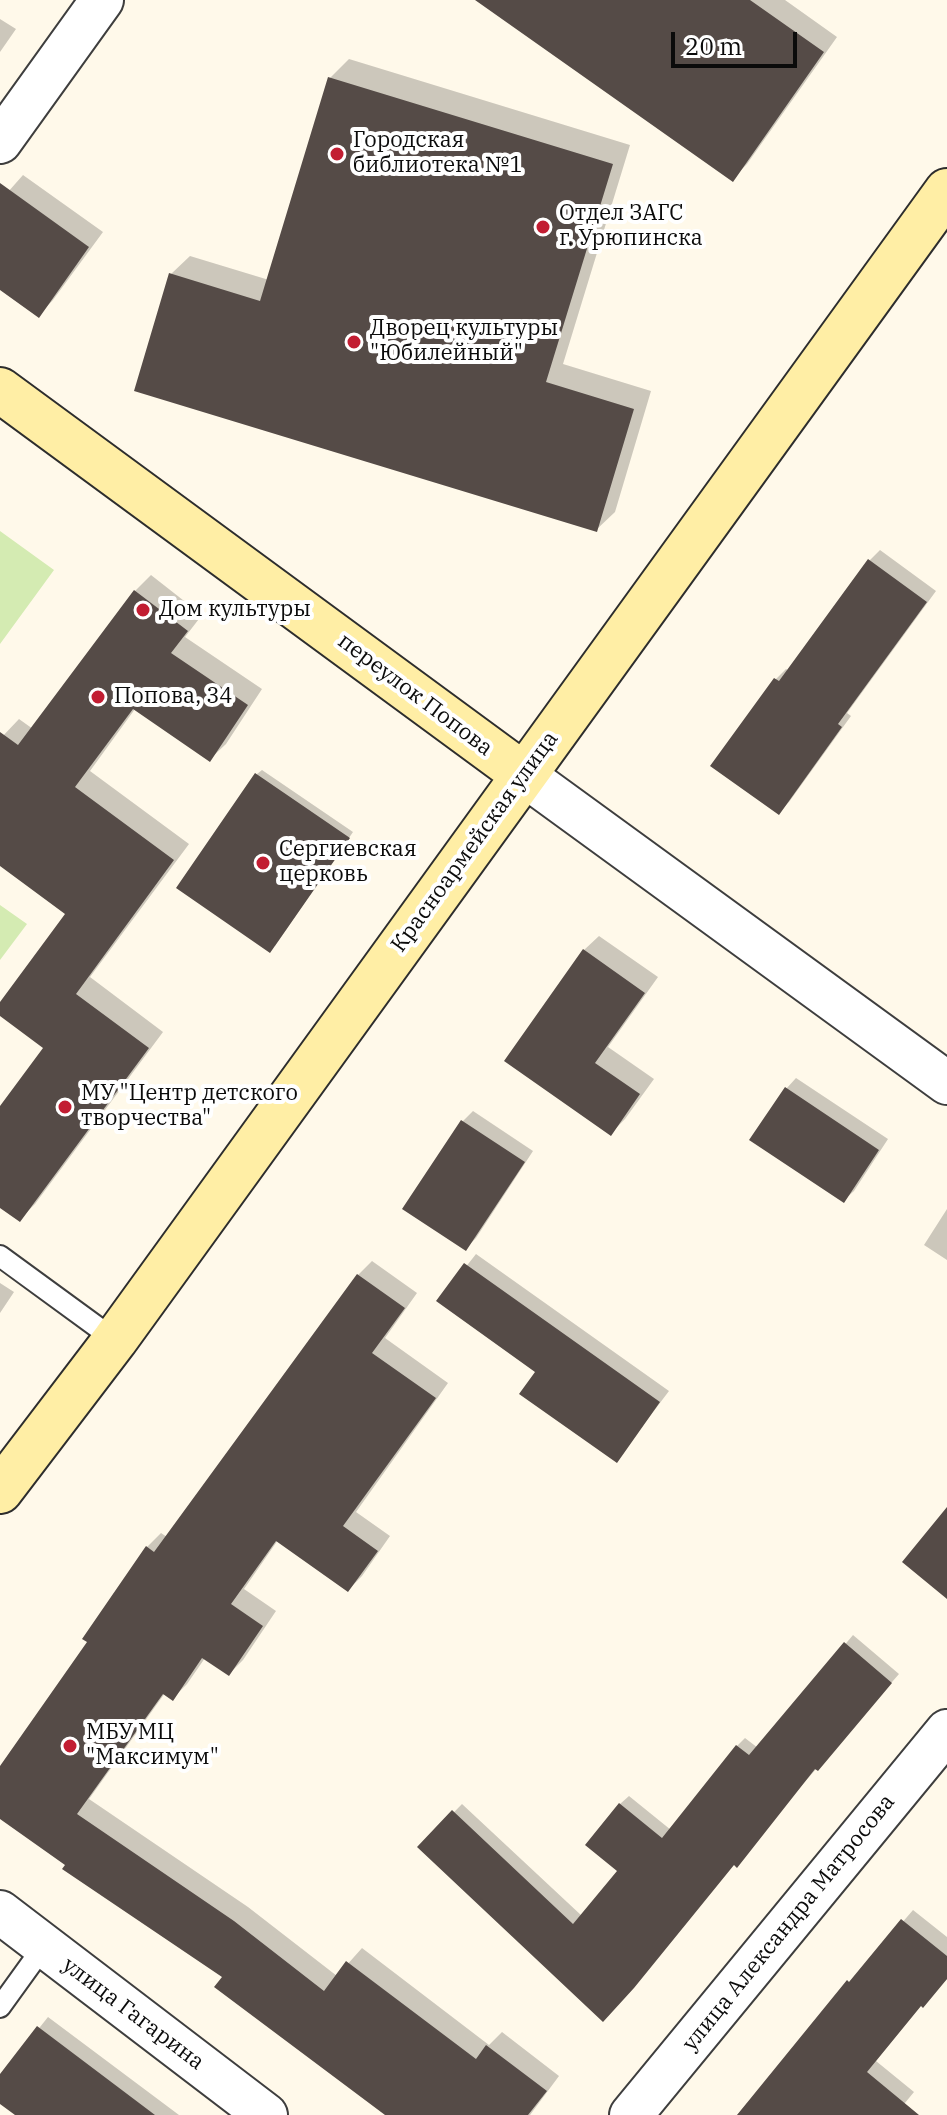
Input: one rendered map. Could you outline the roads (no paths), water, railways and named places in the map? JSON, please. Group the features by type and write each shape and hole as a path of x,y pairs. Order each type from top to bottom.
{"main road":[{"name":"Красноармейская улица","path":"0,1491 115,1340 947,191"},
{"name":"переулок Попова","path":"0,390 524,775"}],"street":[{"path":"0,142 102,0"},
{"name":"переулок Попова","path":"524,775 947,1083"},
{"name":"улица Александра Матросова","path":"631,2115 947,1731"},
{"name":"улица Гагарина","path":"0,1912 266,2115"}],"lane":[{"path":"0,1256 115,1340"},
{"path":"0,2007 44,1946"}],"place":[{"name":"Городская библиотека №1","path":"337,154"},
{"name":"Отдел ЗАГС г. Урюпинска","path":"543,227"},
{"name":"Дворец культуры \"Юбилейный\"","path":"354,342"},
{"name":"Дом культуры","path":"143,610"},
{"name":"Попова, 34","path":"98,697"},
{"name":"Сергиевская церковь","path":"263,863"},
{"name":"МУ \"Центр детского творчества\"","path":"65,1107"},
{"name":"МБУ МЦ \"Максимум\"","path":"70,1746"}]}
